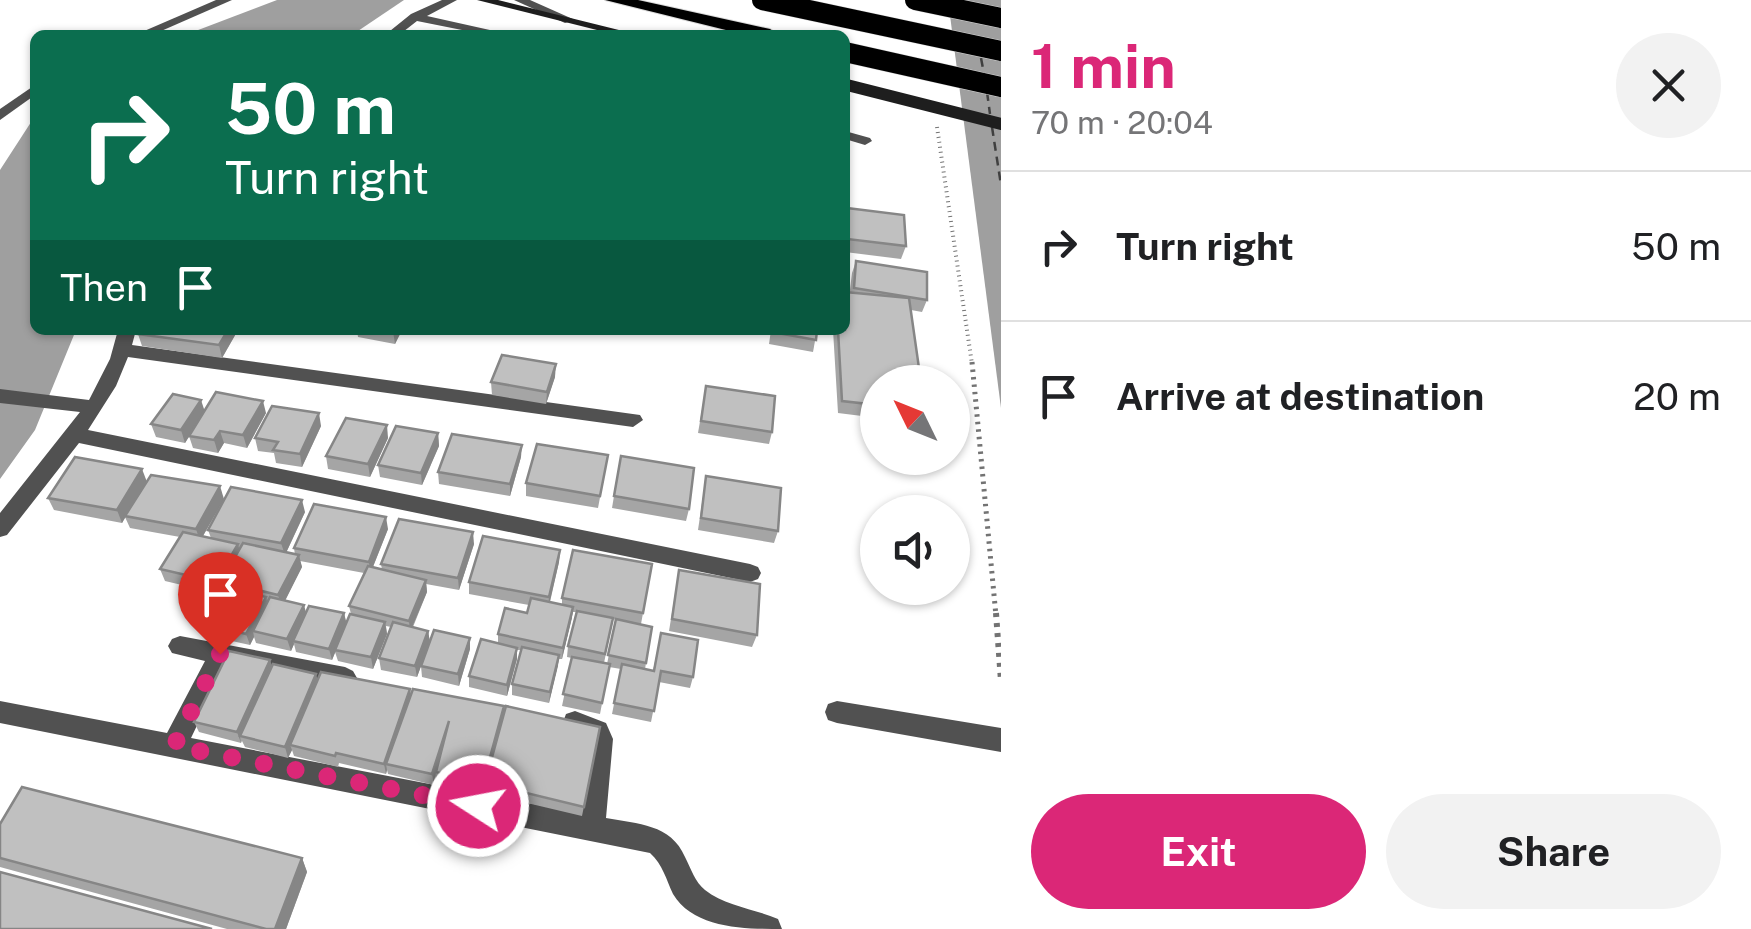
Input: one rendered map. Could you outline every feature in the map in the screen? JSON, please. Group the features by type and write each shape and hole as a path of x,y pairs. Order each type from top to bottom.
{"highway":[{"path":"614,0 748,30"},
{"path":"762,0 1001,52"},
{"path":"914,0 1001,18"},
{"path":"850,53 1001,87"}],"main road":[{"path":"487,1 611,30"},
{"path":"850,86 1001,124"}],"street":[{"path":"153,30 226,0"},
{"path":"398,30 451,0"},
{"path":"520,0 568,20"},
{"path":"415,17 481,30"},
{"path":"0,116 30,93"},
{"path":"850,136 865,141"},
{"path":"0,529 27,488 76,435 126,340 633,420"},
{"path":"0,396 94,407"},
{"path":"76,435 750,573"},
{"path":"180,646 372,683"},
{"path":"174,746 220,654"},
{"path":"0,712 656,842 675,858 686,890 695,900 768,929"},
{"path":"837,712 1001,740"},
{"path":"544,716 582,724 600,735 592,828"}],"path":[{"path":"936,127 980,418 1001,681"}],"shaded area":[{"path":"277,0 404,0 359,30 198,30"},
{"path":"948,0 1001,0 1001,408"},
{"path":"30,124 30,335 74,335 35,430 0,479 0,170"}],"building":[{"path":"850,208 904,215 906,246 850,239"},
{"path":"856,261 927,272 927,300 854,288"},
{"path":"850,292 909,298 919,365 860,365 860,403 842,401 838,335 850,335"},
{"path":"145,335 225,335 219,345"},
{"path":"788,335 816,335 816,340"},
{"path":"502,355 556,364 547,392 491,382"},
{"path":"706,386 775,396 772,432 701,421"},
{"path":"216,392 263,401 243,435 220,431 214,440 189,436"},
{"path":"173,394 201,400 181,430 151,424"},
{"path":"272,406 319,413 300,454 273,450 278,442 255,438"},
{"path":"346,418 387,425 368,464 326,456"},
{"path":"396,426 438,433 421,473 378,465"},
{"path":"452,434 522,445 510,484 438,472"},
{"path":"537,444 608,455 600,496 526,483"},
{"path":"621,456 694,468 689,509 614,496"},
{"path":"75,457 142,469 117,510 48,498"},
{"path":"151,475 220,486 196,529 125,516"},
{"path":"706,476 781,488 778,531 701,518"},
{"path":"231,487 302,500 281,543 208,530"},
{"path":"314,504 386,517 369,562 294,548"},
{"path":"399,519 473,532 458,578 381,564"},
{"path":"183,532 238,544 216,582 160,569"},
{"path":"483,536 560,550 549,597 469,582"},
{"path":"243,543 299,555 278,595 221,581"},
{"path":"573,550 652,564 643,613 562,598"},
{"path":"368,566 426,580 409,621 349,606"},
{"path":"679,570 760,584 757,635 672,619"},
{"path":"225,587 266,597 246,634 205,624"},
{"path":"270,597 304,605 287,639 253,631"},
{"path":"531,598 573,607 563,648 498,634 505,608 527,613"},
{"path":"309,606 344,613 329,649 293,641"},
{"path":"577,611 613,618 605,654 568,646"},
{"path":"350,614 385,622 371,657 335,650"},
{"path":"616,619 652,627 646,663 608,655"},
{"path":"393,622 428,631 415,666 379,658"},
{"path":"434,630 470,638 458,674 421,666"},
{"path":"661,633 698,640 693,677 661,671 654,711 614,703 622,664 654,671"},
{"path":"481,639 517,648 507,685 469,676"},
{"path":"522,647 559,655 550,692 512,684"},
{"path":"229,651 270,660 237,732 194,722"},
{"path":"572,657 610,664 602,703 563,694"},
{"path":"273,664 316,674 285,747 240,736"},
{"path":"321,672 410,689 384,764 290,745"},
{"path":"413,689 504,706 483,783 436,772 449,721 432,774 386,764"},
{"path":"506,706 600,727 584,807 485,783"},
{"path":"22,787 302,858 275,929 0,858 0,824"},
{"path":"0,872 212,929 0,929"}],"ferry route":[{"path":"981,58 984,74"},
{"path":"987,92 990,114"},
{"path":"992,127 1001,185"}],"route":[{"path":"220,654 174,746 478,806"}]}
